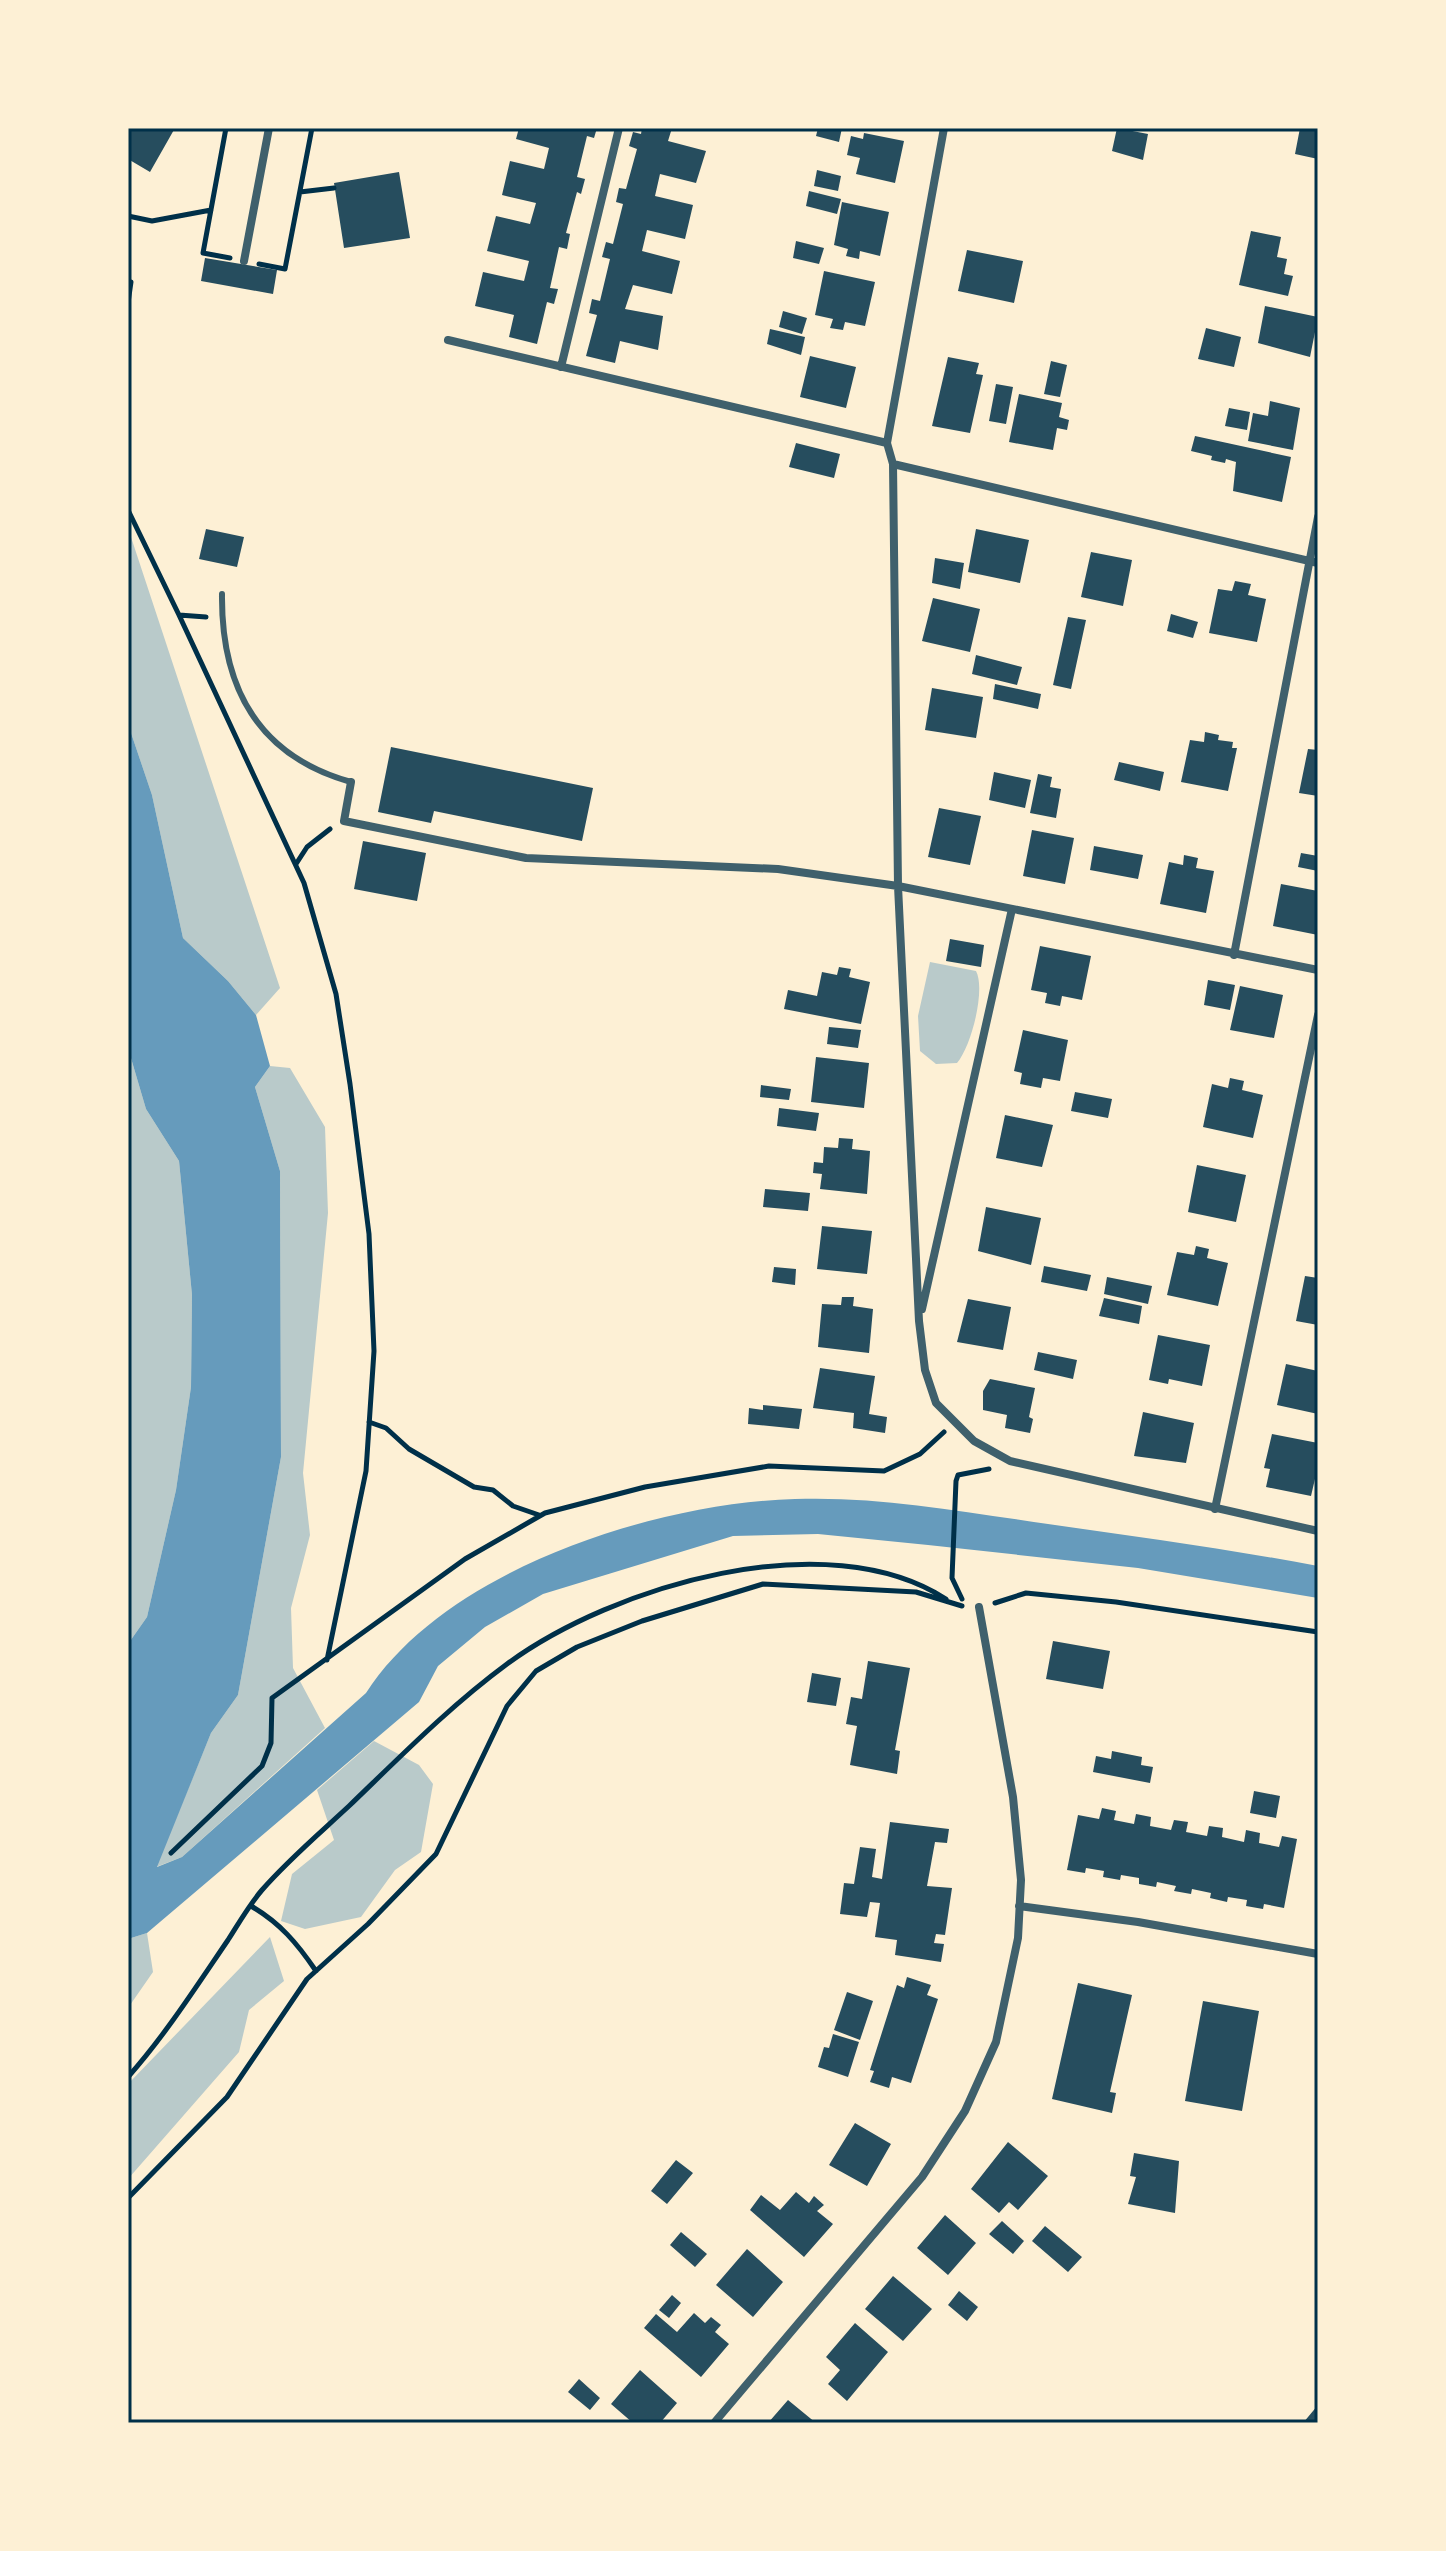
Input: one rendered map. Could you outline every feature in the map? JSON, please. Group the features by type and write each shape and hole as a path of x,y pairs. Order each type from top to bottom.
{"street":[{"path":"244,261 269,128"},
{"path":"561,367 619,128"},
{"path":"944,128 887,443 893,464 898,886 919,1321 925,1370 936,1403 954,1424 974,1441 1010,1461 1318,1531"},
{"path":"448,340 887,443"},
{"path":"893,464 1314,562"},
{"path":"1234,955 1314,562 1318,517"},
{"path":"351,782 344,821 526,858 778,869 898,886 1318,970"},
{"path":"919,1321 1012,909"},
{"path":"1215,1509 1318,1015"},
{"path":"714,2423 902,2204 965,2111 996,2042 1018,1938 1020,1856 1013,1797 979,1607"},
{"path":"1019,1906 1138,1922 1318,1954"}],"lane":[{"path":"222,594 221,617 239,691 269,738 296,761 351,782"}],"path":[{"path":"226,128 203,253 285,269 312,128"},
{"path":"300,192 334,188"},
{"path":"128,216 152,221 211,210"},
{"path":"128,303 131,282"},
{"path":"128,510 296,865 336,994 369,1234 374,1351 366,1471 327,1660"},
{"path":"179,615 221,617"},
{"path":"296,865 307,847 344,821"},
{"path":"369,1422 386,1428 409,1449 474,1487 493,1490 513,1506 540,1516"},
{"path":"171,1853 262,1766 271,1743 272,1698 465,1559 540,1516 645,1487 769,1466 884,1471 920,1454 954,1424"},
{"path":"1010,1461 958,1475 956,1481 952,1578 967,1607 979,1607 1026,1593 1116,1602 1318,1632"},
{"path":"128,2077 156,2045 261,1890 443,1718 507,1664 580,1623 702,1577 763,1566 813,1564 871,1569 923,1586 950,1601 916,1592 863,1587 763,1584 667,1612 556,1657 529,1678 507,1706 436,1854 368,1924 316,1971 227,2097 128,2198"},
{"path":"251,1906 273,1919 293,1938 316,1971"}],"shaded area":[{"path":"128,528 280,988 256,1015 228,981 183,938 152,795 128,724"},
{"path":"930,962 976,971 979,980 976,1018 957,1063 936,1064 920,1051 918,1016"},
{"path":"128,1048 146,1109 179,1161 192,1295 191,1387 176,1490 147,1617 128,1644"},
{"path":"270,1066 290,1068 325,1127 328,1213 303,1473 310,1535 291,1608 293,1668 325,1728 182,1857 156,1867 211,1733 238,1695 281,1457 280,1171 255,1087"},
{"path":"374,1741 419,1765 433,1784 421,1852 395,1870 361,1917 305,1929 281,1921 292,1874 334,1840 317,1790"},
{"path":"147,1933 153,1972 128,2008 128,1939"},
{"path":"270,1937 284,1981 249,2010 239,2052 128,2179 128,2084"}],"water":[{"path":"128,724 152,795 183,938 228,981 256,1015 270,1066 255,1087 280,1171 281,1457 238,1695 211,1733 157,1867 182,1857 366,1693 401,1650 447,1611 499,1579 557,1551 618,1530 680,1514 739,1503 795,1499 890,1502 954,1510 1318,1566 1318,1598 1138,1568 928,1545 818,1534 733,1536 543,1594 485,1627 438,1666 419,1702 147,1933 128,1939 128,1644 147,1617 176,1490 191,1387 192,1295 179,1161 146,1109 128,1048"}],"building":[{"path":"128,128 175,128 150,172 128,159"},
{"path":"519,128 597,128 594,138 587,136 577,177 585,179 581,194 577,192 566,233 570,234 567,249 559,247 550,288 558,289 554,304 547,302 537,344 509,337 514,315 475,306 483,272 524,281 529,261 487,251 496,216 530,224 536,203 502,195 510,161 544,169 549,148 516,139"},
{"path":"642,128 672,128 668,141 706,151 696,183 660,174 655,196 693,205 685,239 647,230 642,251 680,261 672,294 633,285 625,309 663,316 658,350 620,341 615,363 586,356 597,315 589,313 592,299 600,301 610,259 602,257 606,242 613,244 623,204 616,202 619,188 626,189 637,149 629,146 633,132 641,134"},
{"path":"818,128 842,128 839,142 816,136"},
{"path":"1117,128 1148,134 1143,160 1112,151"},
{"path":"1300,128 1318,128 1318,159 1295,154"},
{"path":"864,133 904,141 895,183 856,174 860,158 847,155 851,136 863,139"},
{"path":"817,170 841,176 838,191 814,186"},
{"path":"399,172 410,238 344,248 334,183"},
{"path":"809,191 841,199 837,214 806,206"},
{"path":"842,202 889,212 880,256 860,251 859,259 846,256 848,249 834,245"},
{"path":"1251,231 1281,237 1277,257 1287,259 1284,274 1293,276 1288,296 1239,285"},
{"path":"796,241 824,248 819,264 793,258"},
{"path":"967,250 1023,261 1014,303 958,291"},
{"path":"205,258 277,270 273,294 201,281"},
{"path":"824,271 875,282 865,326 845,322 843,330 830,328 833,319 815,315"},
{"path":"1265,306 1318,317 1310,357 1258,343"},
{"path":"783,311 807,318 802,334 779,327"},
{"path":"1206,328 1241,337 1234,367 1198,359"},
{"path":"770,329 805,337 801,355 767,344"},
{"path":"810,356 856,367 846,408 800,397"},
{"path":"948,357 979,363 976,374 983,375 970,433 932,426"},
{"path":"1051,361 1067,365 1060,397 1044,394"},
{"path":"996,384 1013,387 1006,424 989,421"},
{"path":"1019,394 1062,403 1059,417 1069,420 1067,430 1057,428 1053,450 1009,442"},
{"path":"1270,401 1300,408 1293,450 1248,441 1253,413 1268,416"},
{"path":"1229,408 1250,412 1247,430 1225,426"},
{"path":"1195,436 1291,457 1282,502 1233,491 1236,462 1211,460 1212,456 1191,451"},
{"path":"796,443 840,454 834,478 789,467"},
{"path":"206,529 244,537 237,567 199,559"},
{"path":"976,529 1029,540 1020,583 968,572"},
{"path":"1091,552 1132,560 1123,606 1081,597"},
{"path":"935,558 964,563 960,589 932,583"},
{"path":"1235,581 1251,584 1248,595 1266,599 1257,642 1209,633 1218,589 1232,591"},
{"path":"933,598 980,609 970,652 922,641"},
{"path":"1171,614 1198,622 1193,638 1167,631"},
{"path":"1068,617 1086,620 1071,689 1053,685"},
{"path":"976,655 1022,667 1017,685 972,674"},
{"path":"995,684 1041,694 1038,709 993,699"},
{"path":"932,688 983,697 976,738 925,730"},
{"path":"1205,732 1219,735 1218,740 1233,742 1232,748 1237,748 1228,791 1181,782 1190,740 1204,742"},
{"path":"391,747 593,788 582,841 434,811 431,823 378,812"},
{"path":"1308,749 1318,750 1318,796 1299,793"},
{"path":"1119,762 1164,772 1160,791 1114,780"},
{"path":"994,772 1031,780 1025,808 989,800"},
{"path":"1038,774 1052,777 1050,787 1061,789 1056,818 1030,813"},
{"path":"939,808 981,816 970,865 928,857"},
{"path":"1032,830 1074,838 1065,884 1023,876"},
{"path":"363,841 426,853 417,901 354,889"},
{"path":"1094,846 1143,855 1138,879 1090,870"},
{"path":"1301,853 1318,856 1318,871 1298,867"},
{"path":"1184,855 1198,858 1196,868 1214,871 1206,913 1160,904 1169,862 1183,865"},
{"path":"1281,884 1318,891 1318,935 1273,926"},
{"path":"950,939 984,945 981,967 946,961"},
{"path":"1040,946 1091,956 1082,1000 1062,996 1060,1006 1045,1003 1047,993 1031,990"},
{"path":"839,967 851,969 849,977 870,982 861,1024 784,1009 788,990 817,996 822,972 837,975"},
{"path":"1208,980 1235,985 1230,1010 1204,1005"},
{"path":"1240,986 1283,995 1274,1038 1230,1030"},
{"path":"829,1027 861,1030 858,1048 827,1044"},
{"path":"1023,1030 1068,1040 1060,1081 1043,1078 1041,1088 1020,1084 1022,1073 1014,1071"},
{"path":"816,1057 869,1063 864,1108 811,1102"},
{"path":"1230,1078 1244,1081 1242,1090 1263,1095 1253,1138 1203,1127 1212,1084 1228,1088"},
{"path":"761,1085 791,1089 789,1100 760,1097"},
{"path":"1075,1092 1112,1099 1108,1118 1071,1111"},
{"path":"779,1108 819,1113 816,1131 777,1126"},
{"path":"1005,1115 1053,1125 1042,1167 996,1158"},
{"path":"839,1138 853,1139 852,1149 870,1151 867,1194 820,1189 822,1174 813,1173 814,1162 823,1163 824,1147 838,1148"},
{"path":"1197,1165 1246,1175 1236,1222 1188,1212"},
{"path":"765,1189 810,1193 808,1211 763,1207"},
{"path":"986,1207 1041,1218 1031,1265 978,1251"},
{"path":"822,1226 872,1231 867,1274 817,1269"},
{"path":"1196,1246 1209,1249 1207,1258 1228,1263 1218,1306 1167,1295 1177,1252 1194,1255"},
{"path":"1044,1266 1091,1275 1087,1291 1041,1282"},
{"path":"774,1267 796,1269 795,1285 772,1282"},
{"path":"1305,1276 1318,1278 1318,1325 1296,1321"},
{"path":"1107,1277 1152,1286 1148,1304 1104,1294"},
{"path":"842,1297 854,1297 853,1306 873,1309 869,1353 818,1347 822,1304 841,1305"},
{"path":"1104,1298 1142,1306 1139,1324 1099,1316"},
{"path":"968,1299 1011,1307 1003,1350 957,1342"},
{"path":"1158,1335 1210,1345 1202,1386 1169,1379 1168,1384 1149,1380"},
{"path":"1038,1352 1077,1360 1073,1379 1034,1370"},
{"path":"1286,1364 1318,1371 1318,1414 1277,1405"},
{"path":"820,1368 875,1376 869,1414 887,1417 885,1433 853,1428 854,1413 813,1408"},
{"path":"990,1379 1035,1388 1029,1417 1033,1419 1030,1433 1005,1428 1007,1415 983,1410 983,1391"},
{"path":"763,1405 802,1409 799,1429 748,1424 749,1408 763,1410"},
{"path":"1143,1412 1194,1423 1186,1463 1134,1456"},
{"path":"1272,1434 1318,1443 1318,1466 1311,1496 1266,1487 1270,1469 1264,1468"},
{"path":"1053,1641 1110,1651 1103,1689 1046,1679"},
{"path":"868,1661 910,1668 895,1750 900,1751 897,1774 850,1765 857,1726 846,1724 851,1697 862,1699"},
{"path":"812,1673 841,1678 836,1706 807,1702"},
{"path":"1112,1751 1142,1757 1141,1765 1153,1767 1150,1783 1093,1772 1096,1756 1111,1759"},
{"path":"1254,1791 1280,1796 1276,1818 1250,1813"},
{"path":"1102,1808 1116,1811 1114,1820 1134,1824 1136,1814 1151,1817 1150,1826 1171,1830 1174,1820 1188,1822 1186,1832 1207,1836 1209,1826 1223,1828 1222,1837 1244,1842 1246,1830 1260,1833 1259,1843 1279,1847 1282,1836 1297,1839 1284,1908 1264,1904 1263,1909 1246,1906 1247,1900 1228,1897 1227,1902 1210,1898 1211,1893 1192,1889 1191,1894 1174,1891 1176,1886 1157,1882 1156,1887 1139,1884 1139,1878 1121,1875 1120,1880 1103,1877 1104,1871 1086,1868 1085,1873 1067,1870 1078,1815 1099,1819"},
{"path":"890,1822 949,1829 947,1843 935,1842 927,1886 952,1888 945,1935 936,1934 934,1943 944,1944 941,1962 895,1955 897,1940 875,1937 880,1903 870,1902 867,1917 840,1914 844,1883 854,1884 860,1847 876,1849 872,1877 882,1879"},
{"path":"907,1977 931,1985 927,1995 938,1999 911,2083 892,2077 889,2088 870,2082 874,2071 870,2070 897,1985 904,1988"},
{"path":"1078,1983 1132,1995 1110,2092 1116,2093 1112,2113 1052,2099"},
{"path":"847,1992 873,2001 860,2040 834,2030"},
{"path":"1203,2001 1259,2011 1242,2111 1185,2101"},
{"path":"833,2034 859,2042 848,2077 818,2067 824,2047 829,2048"},
{"path":"855,2123 891,2144 867,2186 829,2165"},
{"path":"1008,2142 1048,2176 1018,2210 1009,2202 999,2213 971,2189"},
{"path":"1134,2153 1179,2161 1175,2213 1128,2204 1136,2177 1130,2176"},
{"path":"676,2160 693,2173 667,2204 651,2191"},
{"path":"796,2192 809,2203 814,2196 824,2205 817,2211 833,2224 804,2257 750,2210 761,2195 780,2210"},
{"path":"945,2215 976,2243 948,2275 917,2248"},
{"path":"1002,2221 1024,2241 1013,2254 989,2234"},
{"path":"1045,2226 1082,2257 1068,2272 1032,2241"},
{"path":"681,2232 707,2254 695,2267 670,2245"},
{"path":"747,2249 783,2282 753,2317 716,2285"},
{"path":"893,2276 932,2309 903,2341 865,2309"},
{"path":"959,2291 978,2307 967,2321 948,2305"},
{"path":"672,2295 681,2303 669,2318 659,2310"},
{"path":"694,2313 705,2323 711,2317 721,2325 715,2332 729,2344 701,2377 644,2328 656,2314 677,2332"},
{"path":"855,2323 888,2352 847,2401 828,2384 840,2370 826,2357"},
{"path":"640,2370 677,2403 660,2423 633,2423 611,2404"},
{"path":"579,2379 600,2398 590,2410 568,2392"},
{"path":"788,2400 816,2423 768,2423"},
{"path":"1318,2405 1318,2423 1303,2423"}]}
